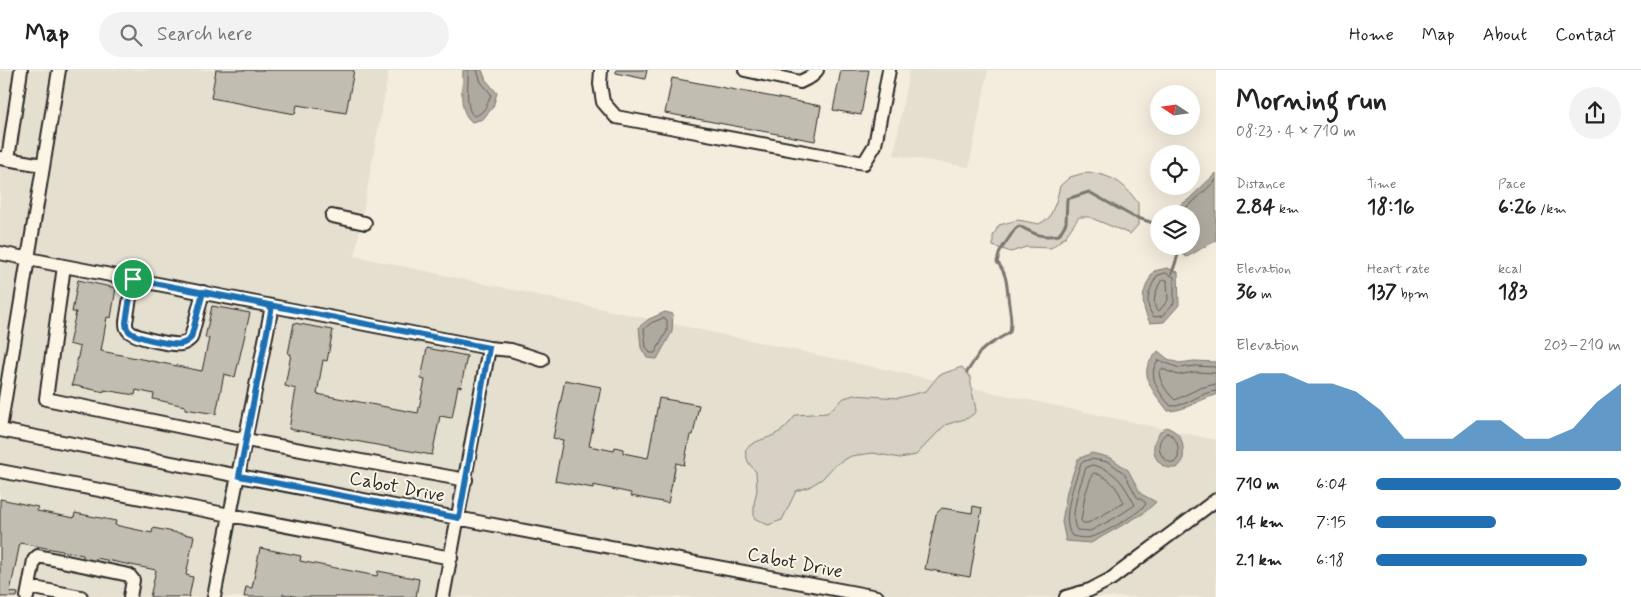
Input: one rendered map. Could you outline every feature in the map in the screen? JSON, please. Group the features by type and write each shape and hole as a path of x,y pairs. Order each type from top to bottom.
{"street":[{"path":"21,70 4,158 44,166"},
{"path":"0,429 59,70"},
{"path":"601,70 600,84 603,102 616,117 864,163 875,145 889,70"},
{"path":"745,70 800,82 812,76 817,70"},
{"path":"332,216 365,223"},
{"path":"0,253 489,348 511,350 542,360"},
{"path":"64,266 46,399 246,440 466,480"},
{"path":"133,279 126,322 127,329 132,334 140,337 174,344 187,342 191,338 203,292"},
{"path":"214,597 272,306"},
{"path":"443,597 489,348"},
{"name":"Cabot Drive","path":"0,429 877,597"},
{"path":"0,472 451,558"},
{"path":"1066,597 1090,590 1111,579 1213,506"},
{"path":"81,597 28,592 34,560 38,556 129,575 133,580 130,597"}],"shaded area":[{"path":"0,70 389,70 355,256 1216,440 1216,597 0,597"},
{"path":"909,70 988,70 969,167 894,155"},
{"path":"1088,172 1117,181 1138,203 1138,225 1130,234 1089,217 1079,217 1065,237 1051,248 1026,247 1011,252 993,246 993,236 999,225 1018,220 1039,224 1049,218 1060,186 1070,177"},
{"path":"962,367 971,378 976,412 968,418 945,425 916,455 900,458 873,453 851,456 834,466 822,479 809,487 796,491 782,520 768,525 754,518 757,490 756,472 748,462 745,450 749,446 782,430 796,415 827,413 844,398 854,395 898,398 926,391 939,375"}],"water":[{"path":"463,70 482,70 486,80 497,93 493,107 483,119 472,122 464,111 462,98"},
{"path":"1216,173 1216,240 1200,249 1200,205 1180,205 1193,195 1200,195 1200,188"},
{"path":"1167,268 1178,272 1179,305 1164,322 1150,323 1144,309 1143,297 1154,271"},
{"path":"665,312 673,314 672,332 657,359 647,358 641,348 639,327 649,319"},
{"path":"1158,351 1168,359 1179,363 1194,361 1216,362 1216,395 1181,409 1168,411 1152,390 1147,377 1148,365"},
{"path":"1166,427 1176,432 1183,444 1183,461 1177,468 1165,467 1156,458 1154,452 1155,441"},
{"path":"1092,453 1111,458 1128,470 1141,494 1156,502 1144,513 1091,543 1066,541 1062,522 1067,491 1078,459"}],"building":[{"path":"216,70 354,70 346,113 297,105 295,114 211,98"},
{"path":"616,70 647,70 645,79 616,73"},
{"path":"841,70 869,70 861,115 833,110"},
{"path":"672,78 821,106 815,141 665,113"},
{"path":"78,280 116,288 111,318 107,317 101,351 202,371 209,338 205,338 212,306 250,313 235,377 224,374 216,414 185,409 185,406 153,399 154,394 136,390 135,395 104,390 104,392 72,385 80,347 69,344 76,312 72,312"},
{"path":"294,323 333,330 327,361 323,360 317,394 418,413 425,380 421,379 427,348 467,356 461,387 458,386 452,418 440,416 432,455 289,429 296,389 285,386 291,354 288,354"},
{"path":"565,380 601,387 589,446 614,451 615,447 623,449 623,453 648,458 659,398 699,405 684,465 676,463 668,503 631,496 631,493 593,485 593,488 555,481 563,440 553,438"},
{"path":"0,499 38,507 37,511 74,518 75,513 116,521 115,525 152,533 153,528 194,536 186,575 193,577 189,597 150,597 156,570 96,558 95,563 83,560 83,555 20,543 10,592 18,593 17,597 0,597"},
{"path":"973,506 982,508 970,577 925,569 936,514 942,508 972,513"},
{"path":"260,548 301,556 300,561 377,576 378,571 419,579 416,597 299,597 283,594 283,597 244,597 246,587 252,588"}],"waterway":[{"path":"967,372 980,352 1010,332 1011,318 1006,282 997,262 1000,251 1015,229 1019,226 1042,236 1059,235 1066,223 1067,199 1089,192 1132,216 1150,222"},
{"path":"1172,273 1178,255"}],"route":[{"path":"133,279 126,322 127,329 132,334 140,337 174,344 182,344 191,338 203,292 489,348 459,518 239,476 272,306 203,292 133,279"}]}
